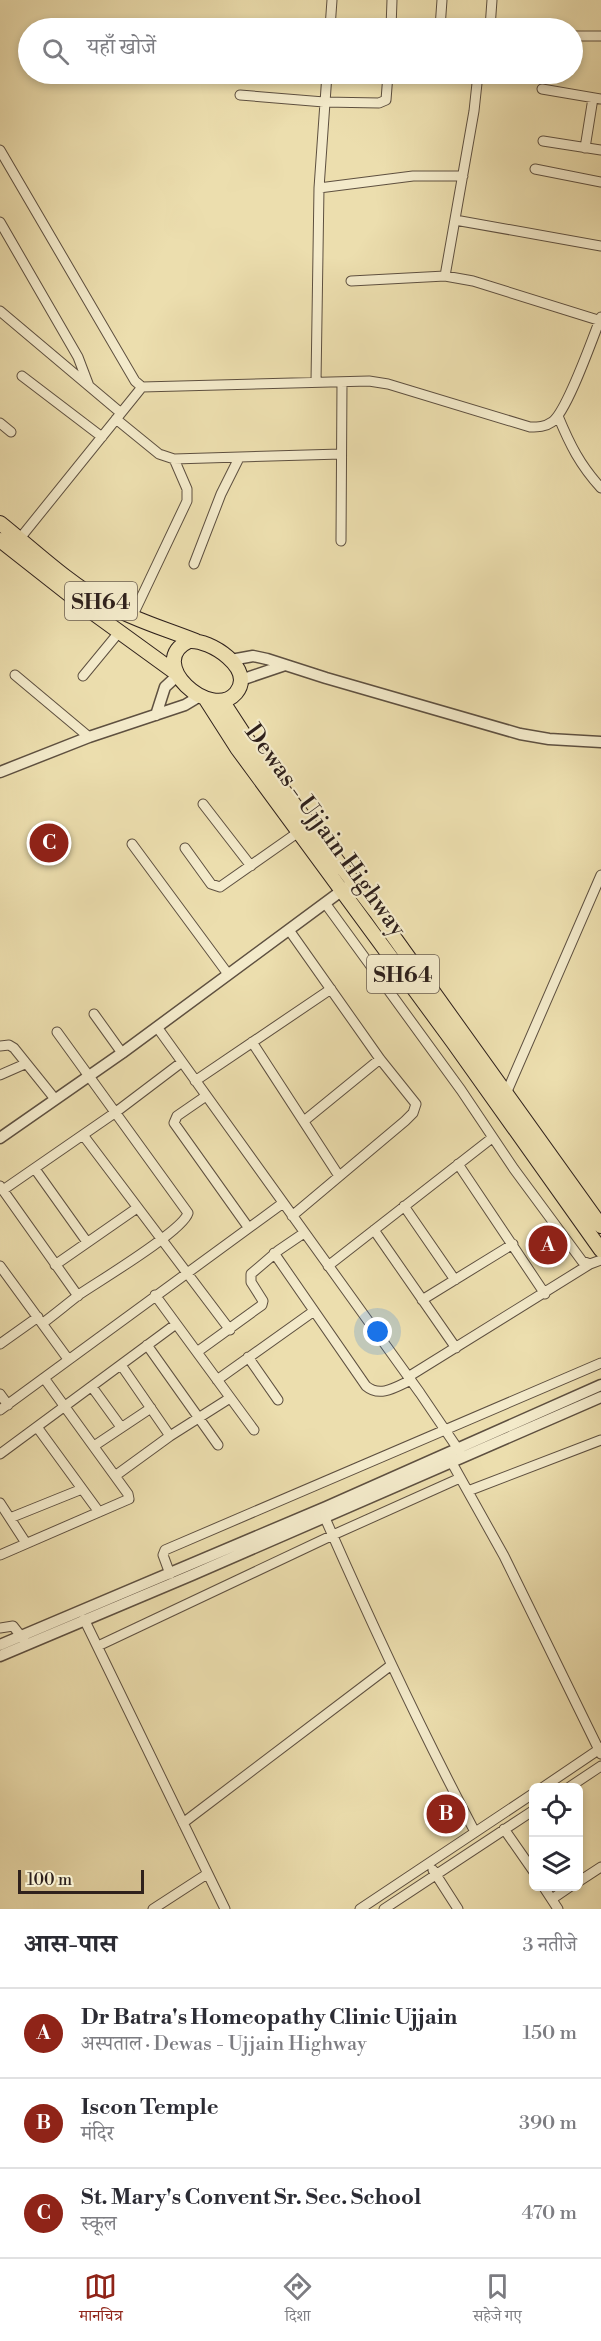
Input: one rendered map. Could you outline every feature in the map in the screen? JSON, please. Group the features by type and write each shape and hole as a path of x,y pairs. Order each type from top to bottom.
{"main road":[{"name":"Dewas - Ujjain Highway","path":"0,523 10,542 85,607 177,674 203,697 237,748 300,831 348,886 601,1226"},
{"name":"Dewas - Ujjain Highway","path":"10,542 78,586 132,617 206,644 231,660"},
{"path":"177,674 173,663 177,649 183,644 196,640"},
{"path":"231,660 237,666 241,681"},
{"name":"Dewas - Ujjain Highway","path":"223,702 235,695 240,688 241,681"},
{"name":"Dewas - Ujjain Highway","path":"203,697 223,702 500,1109 601,1250"}],"street":[{"path":"331,18 332,0"},
{"path":"391,18 392,0"},
{"path":"441,18 442,0"},
{"path":"491,18 492,0"},
{"path":"583,36 601,36"},
{"path":"316,382 319,188 326,84"},
{"path":"240,95 324,102 379,103 386,100 387,84"},
{"path":"445,276 477,84"},
{"path":"542,89 597,98 585,148"},
{"path":"543,141 601,150"},
{"path":"0,150 135,381 142,387 369,381 388,384 530,427 541,427 558,416 601,319 473,281 445,276 351,281"},
{"path":"535,169 601,182"},
{"path":"319,188 413,176 463,176"},
{"path":"455,220 601,246"},
{"path":"0,222 78,357 89,386"},
{"path":"0,302 2,312 89,386 159,454 174,459 341,454"},
{"path":"22,376 102,437"},
{"path":"341,541 342,383"},
{"path":"10,542 102,437 142,387"},
{"path":"558,416 574,454 584,470 601,488"},
{"path":"0,423 11,432"},
{"path":"194,564 221,494 239,458"},
{"path":"132,617 188,501 187,489 174,459"},
{"path":"83,676 120,632"},
{"path":"231,660 253,656 286,664 520,734 549,739 601,742"},
{"path":"241,681 286,664"},
{"path":"156,715 165,687 177,674"},
{"path":"15,675 89,737"},
{"path":"0,772 89,737 203,697"},
{"path":"203,804 250,866"},
{"path":"185,848 214,886 224,885 300,831"},
{"path":"132,844 228,975"},
{"path":"500,1109 601,875"},
{"path":"0,1138 122,1053 348,886"},
{"path":"326,903 461,1090 492,1138 582,1261 590,1264"},
{"path":"289,930 380,1059 414,1100 415,1108 405,1120 292,1216"},
{"path":"195,1081 331,989"},
{"path":"94,1014 122,1053"},
{"path":"157,1027 410,1378 464,1458"},
{"path":"0,1344 78,1296 160,1240 187,1217 187,1209 57,1032"},
{"path":"252,1042 339,1176"},
{"path":"0,1046 9,1045 14,1048 55,1099"},
{"path":"304,1122 380,1059"},
{"path":"78,1296 1,1188 35,1169 182,1062"},
{"path":"0,1075 25,1064"},
{"path":"206,1096 177,1116 174,1123 248,1227"},
{"path":"83,1135 230,1330"},
{"path":"328,1266 492,1138"},
{"path":"458,1164 545,1294"},
{"path":"35,1169 87,1242"},
{"path":"0,1394 4,1408 186,1272 283,1203"},
{"path":"404,1206 454,1280"},
{"path":"55,1265 136,1208"},
{"path":"374,1230 456,1348"},
{"path":"197,1352 262,1305 263,1301 250,1278 253,1270 304,1233"},
{"path":"422,1299 513,1244"},
{"path":"274,1253 369,1389 388,1391 590,1264 601,1260"},
{"path":"0,1266 68,1359"},
{"path":"155,1295 254,1430"},
{"path":"217,1380 314,1311"},
{"path":"0,1454 176,1324"},
{"path":"147,1346 218,1444"},
{"path":"248,1357 278,1400"},
{"path":"170,1574 163,1555 165,1550 601,1362"},
{"path":"121,1365 170,1436"},
{"path":"0,1555 129,1499 128,1494 44,1378"},
{"path":"52,1628 84,1619 457,1448 601,1385"},
{"path":"92,1387 121,1427"},
{"path":"115,1476 170,1436 230,1398"},
{"path":"0,1656 28,1639 170,1574 190,1571 325,1518 600,1400"},
{"path":"94,1446 151,1408"},
{"path":"37,1427 99,1512"},
{"path":"468,1491 601,1440"},
{"path":"452,1463 504,1556 600,1751 550,1783"},
{"path":"98,1646 460,1478"},
{"path":"10,1518 82,1489"},
{"path":"0,1503 26,1543"},
{"path":"325,1518 390,1666 475,1832"},
{"path":"84,1619 225,1909"},
{"path":"0,1628 13,1626 28,1639"},
{"path":"0,1645 28,1639"},
{"path":"183,1823 390,1666"},
{"path":"576,1783 601,1766"},
{"path":"360,1909 529,1796"},
{"path":"384,1909 529,1813"},
{"path":"504,1829 529,1865"},
{"path":"428,1863 458,1909"},
{"path":"583,1879 601,1867"},
{"path":"153,1909 207,1874"},
{"path":"546,1891 558,1909"},
{"path":"552,1899 565,1891"}],"place":[{"name":"St. Mary's Convent Sr. Sec. School","path":"49,843"},
{"name":"Dr Batra's Homeopathy Clinic Ujjain","path":"548,1245"},
{"name":"Iscon Temple","path":"446,1814"}]}
